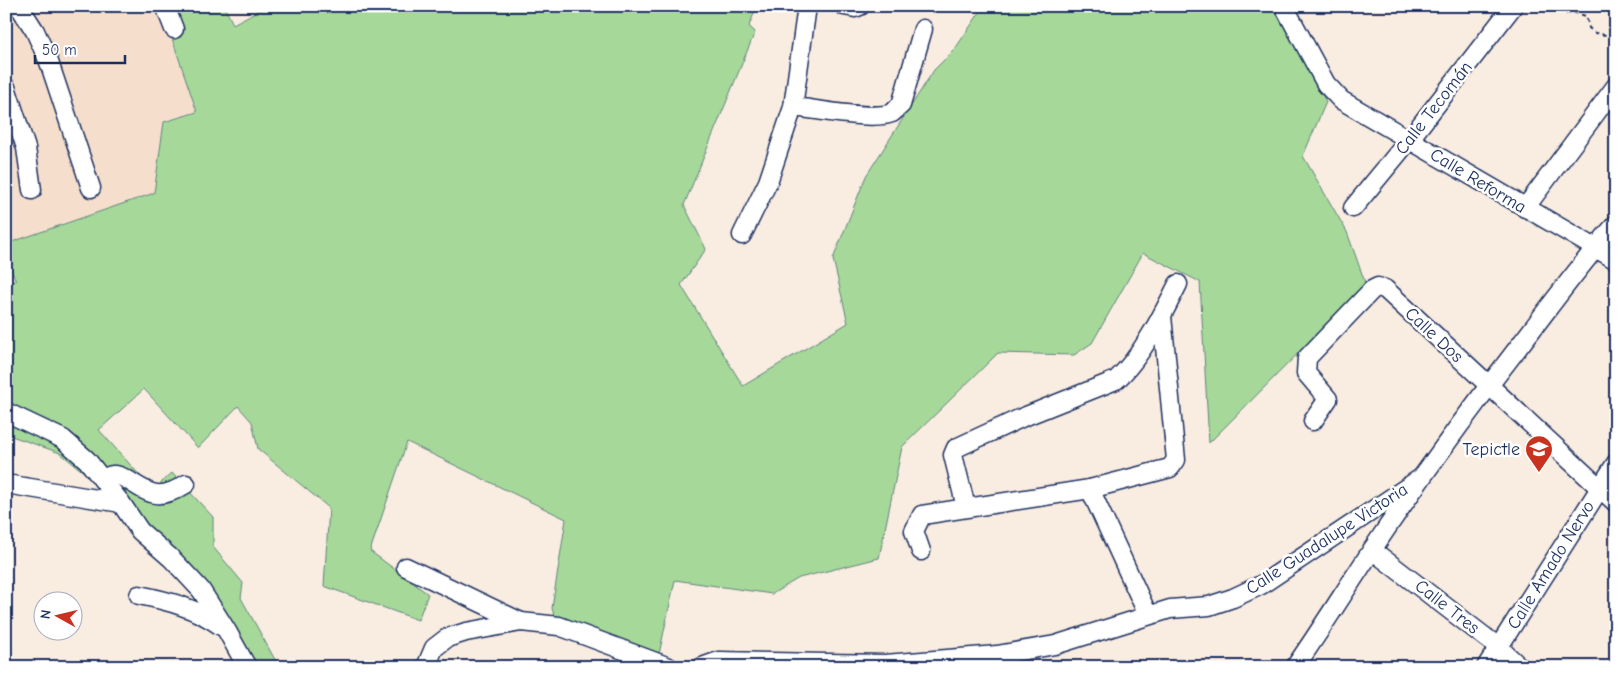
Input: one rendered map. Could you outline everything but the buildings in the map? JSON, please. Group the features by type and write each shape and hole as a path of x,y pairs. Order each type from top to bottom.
{"street":[{"path":"19,6 35,31 50,62 91,188"},
{"path":"165,6 174,30"},
{"path":"742,235 768,182 793,107 806,6"},
{"path":"844,6 855,8 860,6"},
{"name":"Calle Reforma","path":"1284,6 1326,84 1341,100 1616,260"},
{"name":"Calle Tecomán","path":"1353,208 1409,140 1513,6"},
{"path":"793,107 855,114 878,115 892,113 901,105 923,29"},
{"path":"6,86 26,148 32,190"},
{"path":"1524,208 1616,86"},
{"name":"Calle Guadalupe Victoria","path":"1295,667 1327,622 1372,550 1421,478 1594,248 1616,224"},
{"path":"966,507 953,455 956,448 1021,418 1116,380 1137,355 1162,316 1178,284"},
{"name":"Calle Dos","path":"1313,421 1328,399 1306,373 1307,358 1372,290 1378,287 1385,289 1616,503"},
{"path":"921,551 914,531 922,515 1090,489 1170,468 1176,460 1162,316"},
{"path":"6,412 63,439 87,460 121,503 140,531 172,559 201,590 247,667"},
{"name":"Calle Amado Nervo","path":"1486,667 1616,463"},
{"path":"102,479 113,475 118,476 155,495 171,494 186,484"},
{"name":"Calle Guadalupe Victoria","path":"702,667 719,661 885,664 997,655 1055,645 1170,609 1209,606 1233,598 1261,585 1421,478"},
{"path":"6,484 121,503"},
{"path":"1090,489 1148,615"},
{"name":"Calle Tres","path":"1372,550 1498,647 1520,667"},
{"path":"406,566 521,622"},
{"path":"140,595 187,607 207,616 227,631"},
{"path":"426,667 434,648 447,638 466,632 521,622 559,626 669,667"}],"path":[{"path":"1552,6 1566,14 1572,12 1586,16 1589,28 1595,33 1616,38"}],"shaded area":[{"path":"6,6 161,6 197,112 164,122 154,193 6,244"}],"green space":[{"path":"161,6 224,6 233,24 267,6 757,6 749,26 755,32 684,205 706,249 681,285 743,386 848,323 833,259 866,176 934,70 955,49 984,6 1279,6 1326,102 1303,156 1347,232 1366,285 1209,443 1200,282 1143,253 1092,343 1074,355 998,353 902,447 879,558 799,578 772,594 675,580 658,659 555,619 552,608 566,519 407,442 370,551 428,594 418,620 324,586 329,508 258,449 252,422 238,406 198,448 144,389 99,430 153,490 172,473 213,517 213,547 243,583 241,598 279,667 240,667 209,609 176,571 140,542 91,478 60,453 6,434 6,282 16,281 6,257 6,244 154,193 164,122 197,112"}],"place":[{"name":"Tepictle","path":"1539,473"}]}
